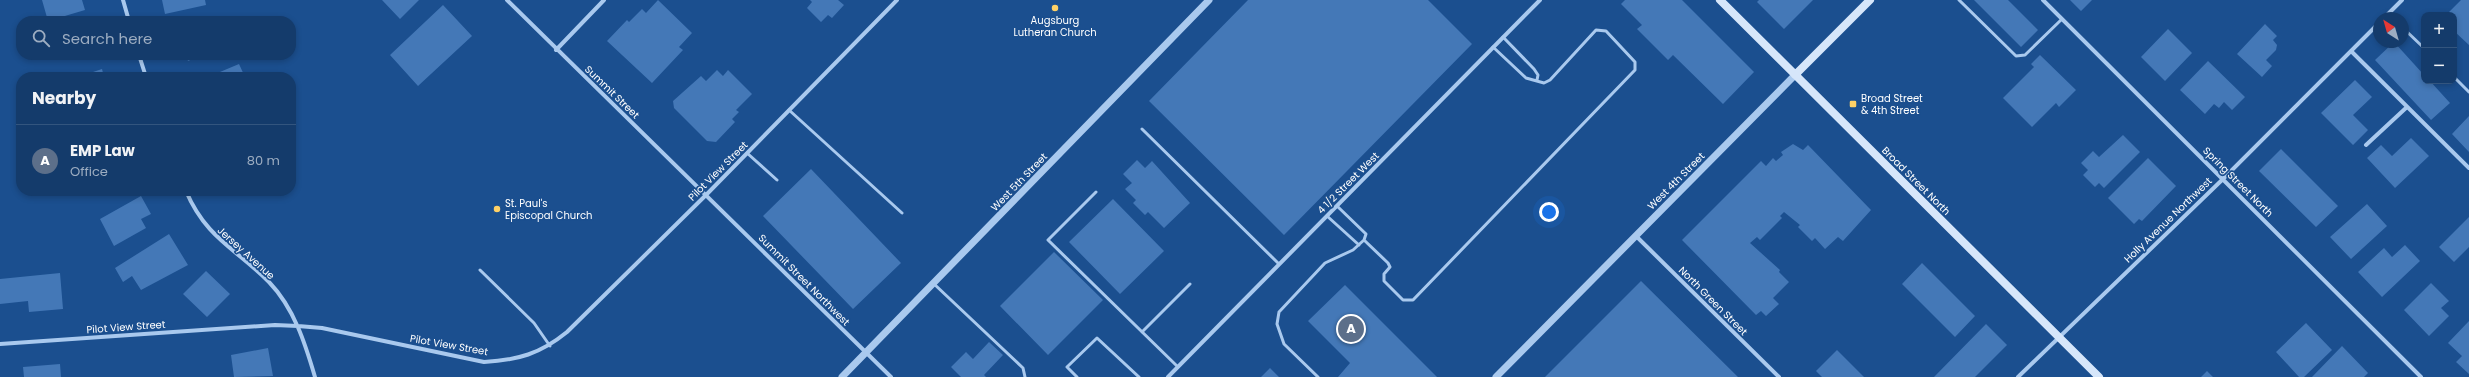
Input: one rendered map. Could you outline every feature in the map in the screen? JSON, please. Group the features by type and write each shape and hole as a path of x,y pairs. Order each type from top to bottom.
{"main road":[{"name":"Broad Street North","path":"1720,0 2099,377"},
{"name":"West 4th Street","path":"1795,75 1870,0"}],"street":[{"path":"123,0 128,16"},
{"name":"Summit Street","path":"507,0 556,50 707,194"},
{"path":"556,50 604,0"},
{"name":"Pilot View Street","path":"0,344 274,325 322,328 484,362 505,361 526,356 550,346 707,194 897,0"},
{"name":"West 5th Street","path":"842,377 1210,0"},
{"name":"4 1/2 Street West","path":"1168,377 1540,0"},
{"name":"Spring Street North","path":"2043,0 2421,377"},
{"path":"2389,12 2402,0"},
{"name":"Holly Avenue Northwest","path":"2018,377 2058,336 2223,179 2373,29"},
{"path":"2351,51 2469,168"},
{"path":"141,60 144,72"},
{"name":"West 4th Street","path":"1496,377 1795,75"},
{"path":"2366,146 2407,107"},
{"name":"Summit Street Northwest","path":"707,194 891,377"},
{"name":"Jersey Avenue","path":"188,196 202,223 270,283 298,326 315,377"},
{"name":"North Green Street","path":"1636,236 1779,377"}],"lane":[{"path":"1959,0 2016,56 2025,55 2062,19"},
{"path":"1364,240 1388,263 1390,267 1384,274 1384,281 1403,300 1413,300 1636,70 1635,62 1606,32 1596,30 1550,80 1544,83 1537,80 1531,81 1526,78 1493,47"},
{"path":"2409,34 2421,45"},
{"path":"1503,37 1538,74 1537,80"},
{"path":"2457,80 2469,92"},
{"path":"789,110 902,213"},
{"path":"1142,129 1279,264"},
{"path":"747,153 777,180"},
{"path":"1096,192 1048,240 1178,368"},
{"path":"1318,377 1284,344 1277,324 1280,312 1325,264 1359,245 1364,240 1366,234 1337,206"},
{"path":"1327,216 1359,245"},
{"path":"480,270 534,323 550,346"},
{"path":"933,284 1023,368 1025,377"},
{"path":"1142,332 1190,284"},
{"path":"1077,377 1067,367 1097,338 1139,377"}],"building":[{"path":"42,0 82,0 85,10 65,16 47,16"},
{"path":"162,0 205,0 206,5 165,14"},
{"path":"382,0 419,0 400,19"},
{"path":"658,0 692,33 679,47 683,50 652,83 607,41 627,20 629,22 642,9 646,13"},
{"path":"810,0 838,0 844,5 832,18 828,15 821,22 807,8 812,2"},
{"path":"1248,0 1428,0 1472,44 1284,235 1149,101"},
{"path":"1625,0 1682,0 1754,72 1723,104 1673,55 1668,60 1637,29 1642,25 1621,4"},
{"path":"1759,0 1813,0 1784,29 1757,2"},
{"path":"1974,0 2008,0 2038,30 2021,47"},
{"path":"2070,0 2092,0 2081,11"},
{"path":"2461,0 2469,0 2469,45 2457,34 2457,12 2449,12"},
{"path":"443,5 472,36 418,86 390,55"},
{"path":"2265,24 2277,36 2273,40 2277,45 2276,50 2266,60 2272,66 2262,77 2237,54"},
{"path":"2168,29 2192,53 2165,81 2141,57"},
{"path":"2388,48 2399,48 2421,72 2421,84 2433,84 2450,103 2431,120 2375,60"},
{"path":"2040,55 2076,90 2059,107 2056,103 2032,127 2003,98 2034,67 2031,64"},
{"path":"2208,61 2245,97 2232,110 2224,102 2219,108 2214,104 2205,114 2180,90"},
{"path":"239,64 243,72 220,72"},
{"path":"102,69 103,72 93,72"},
{"path":"717,70 723,76 728,70 752,94 736,110 739,112 732,119 735,122 716,142 707,141 674,108 673,101 701,76 706,81"},
{"path":"2355,80 2372,97 2353,115 2368,130 2353,145 2321,113"},
{"path":"2469,116 2469,152 2452,134"},
{"path":"2123,135 2140,152 2104,188 2099,183 2095,187 2083,175 2088,170 2081,163 2093,151 2099,157"},
{"path":"2411,138 2429,156 2395,188 2367,158 2381,145 2392,156"},
{"path":"1793,144 1803,150 1808,145 1871,210 1843,241 1838,237 1825,249 1815,238 1812,241 1798,227 1800,225 1784,212 1780,216 1782,218 1760,240 1757,237 1750,243 1780,270 1779,272 1789,282 1773,298 1779,304 1766,316 1761,311 1756,315 1682,240 1761,161 1766,166 1773,158 1776,161 1783,155 1781,152"},
{"path":"2281,149 2338,206 2316,227 2259,171"},
{"path":"2148,158 2176,186 2142,221 2139,219 2134,224 2108,198"},
{"path":"1137,160 1145,168 1152,161 1190,203 1164,228 1148,212 1145,215 1133,203 1136,200 1125,189 1132,183 1123,174"},
{"path":"811,169 901,263 853,309 763,216"},
{"path":"141,196 151,214 141,219 146,228 114,246 100,219"},
{"path":"1113,199 1164,251 1120,294 1069,242"},
{"path":"2367,204 2387,226 2351,259 2330,237"},
{"path":"2469,217 2469,247 2454,262 2439,247"},
{"path":"169,234 188,265 141,290 132,276 123,282 115,268"},
{"path":"2405,245 2420,261 2382,297 2358,272 2384,248 2392,257"},
{"path":"1054,252 1103,300 1048,355 1000,306"},
{"path":"1922,263 1975,316 1955,337 1902,284"},
{"path":"206,271 230,294 207,317 183,294"},
{"path":"60,273 63,309 29,312 28,301 0,304 0,279"},
{"path":"1641,281 1738,377 1545,377"},
{"path":"2431,283 2449,301 2441,308 2449,316 2429,336 2404,310"},
{"path":"1345,285 1437,377 1338,377 1350,363 1308,321"},
{"path":"2469,321 2469,374 2456,362 2462,356 2448,343"},
{"path":"2306,323 2332,350 2304,377 2299,377 2276,352"},
{"path":"1986,324 2007,345 1975,377 1934,377"},
{"path":"989,342 1003,355 984,375 986,377 961,377 951,367 966,352 973,359"},
{"path":"2342,346 2368,373 2364,377 2312,377"},
{"path":"268,348 273,376 234,377 231,355"},
{"path":"1837,350 1864,377 1822,377 1816,371"},
{"path":"60,364 61,377 24,377 23,367"},
{"path":"1270,368 1279,377 1261,377"},
{"path":"2207,371 2213,377 2201,377"}],"place":[{"name":"Augsburg Lutheran Church","path":"1055,8"},
{"name":"Broad Street & 4th Street","path":"1853,104"},
{"name":"St. Paul's Episcopal Church","path":"497,209"},
{"name":"EMP Law","path":"1351,329"}]}
